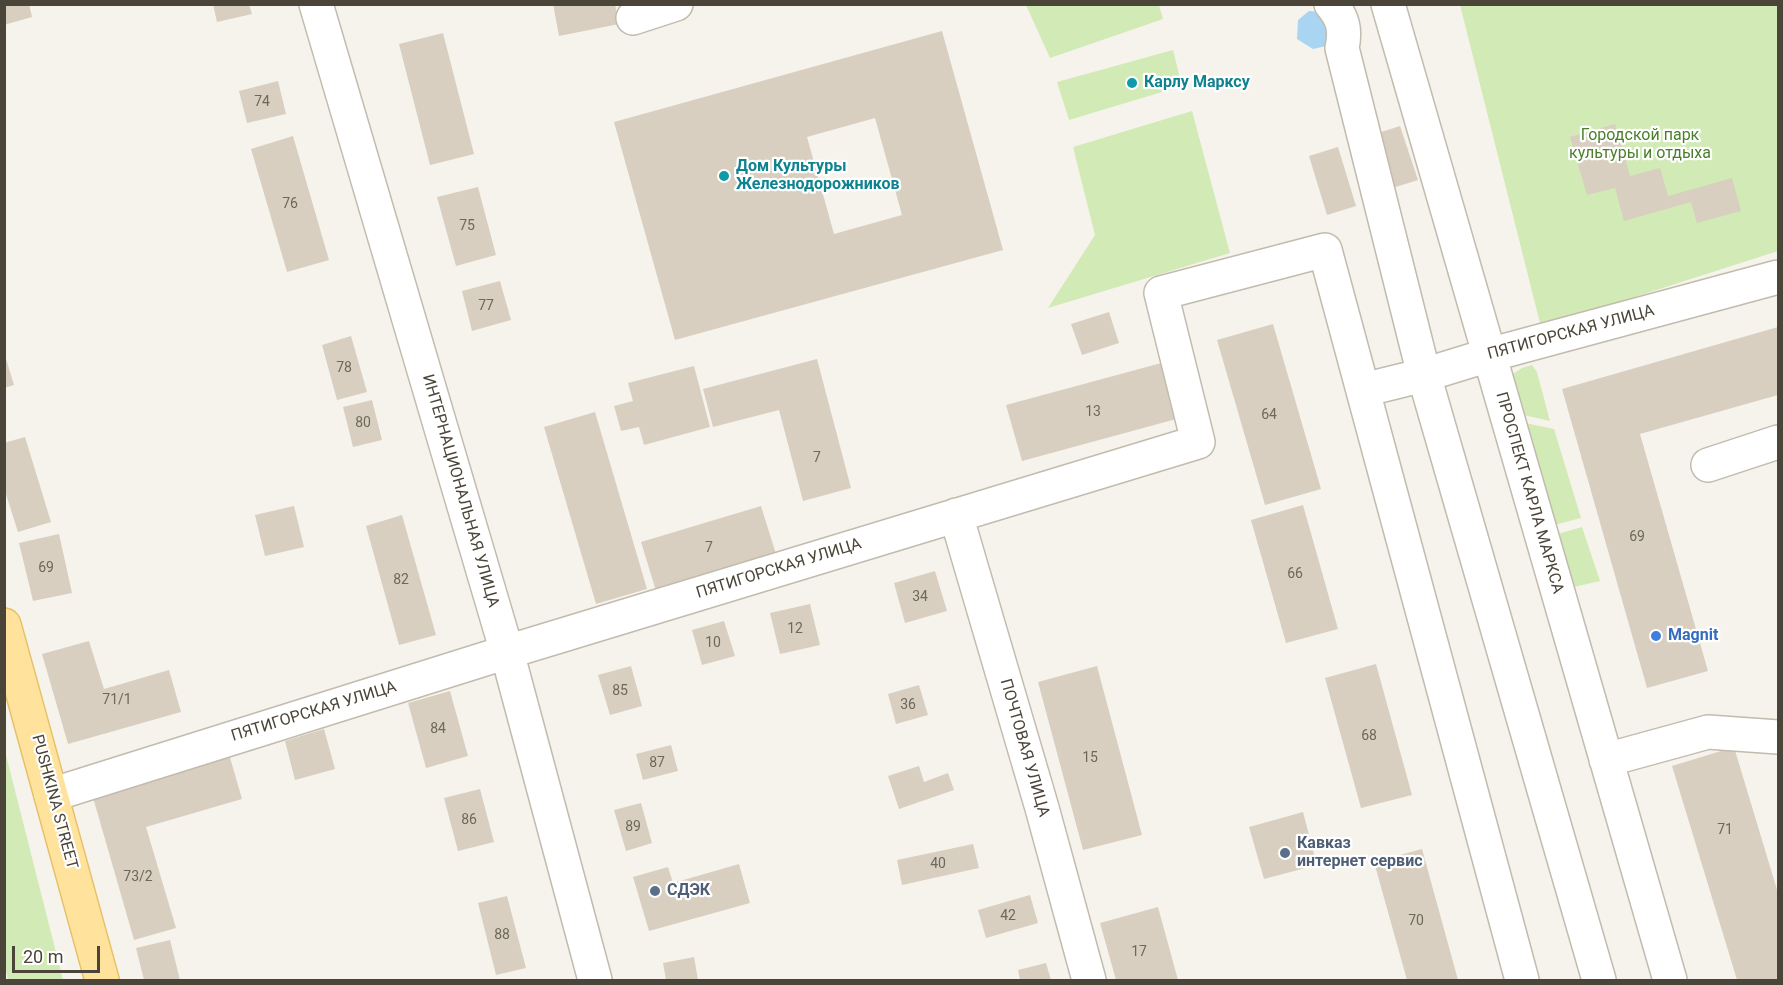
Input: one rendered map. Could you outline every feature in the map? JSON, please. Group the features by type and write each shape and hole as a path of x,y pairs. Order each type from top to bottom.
{"main road":[{"name":"PUSHKINA STREET","path":"4,624 102,981"}],"street":[{"name":"ИНТЕРНАЦИОНАЛЬНАЯ УЛИЦА","path":"316,4 507,651 595,981"},
{"path":"633,18 676,4"},
{"path":"1331,4 1340,15 1345,34 1342,48 1424,375 1599,981"},
{"name":"ПРОСПЕКТ КАРЛА МАРКСА","path":"1388,4 1670,981"},
{"name":"ПЯТИГОРСКАЯ УЛИЦА","path":"51,795 507,651 1198,442 1161,293 1325,250 1363,390 1779,277"},
{"path":"1363,390 1522,981"},
{"path":"1708,465 1779,442"},
{"name":"ПОЧТОВАЯ УЛИЦА","path":"957,515 1042,808 1089,981"},
{"path":"1606,760 1708,732 1779,737"}],"green space":[{"path":"1026,5 1159,5 1163,19 1050,58"},
{"name":"Городской парк культуры и отдыха","path":"1460,5 1778,5 1778,251 1541,327"},
{"path":"1173,50 1182,86 1069,120 1057,82"},
{"path":"1192,111 1230,253 1048,308 1095,235 1073,147"},
{"path":"1532,365 1537,372 1550,421 1510,412 1510,376"},
{"path":"1511,420 1554,429 1581,518 1543,528"},
{"path":"1582,527 1600,581 1561,590 1544,538"},
{"path":"4,751 63,980 8,980 5,967"}],"water":[{"path":"1309,11 1322,12 1334,35 1326,46 1313,49 1297,39 1298,20"}],"building":[{"path":"4,4 29,4 32,17 4,25"},
{"path":"213,4 249,4 252,14 217,22"},
{"path":"553,4 615,4 619,24 559,36"},
{"name":"Дом Культуры Железнодорожников","path":"942,31 1003,250 675,340 614,122","holes":["875,118 902,215 834,234 807,137"]},
{"path":"443,33 474,154 430,165 399,44"},
{"path":"278,81 286,114 247,123 239,91"},
{"path":"1615,124 1630,176 1660,168 1668,196 1732,178 1741,211 1697,223 1691,202 1624,221 1615,188 1587,195 1570,137"},
{"path":"1400,126 1418,180 1386,190 1369,136"},
{"path":"293,136 329,260 287,272 251,149"},
{"path":"1338,147 1356,206 1327,215 1309,156"},
{"path":"478,187 496,255 456,266 437,197"},
{"path":"500,281 511,320 472,331 462,291"},
{"path":"1109,312 1119,343 1082,355 1071,324"},
{"path":"1273,324 1321,489 1265,505 1217,340"},
{"path":"1778,327 1778,395 1640,434 1708,671 1647,688 1562,389"},
{"path":"351,336 367,392 337,400 322,345"},
{"path":"4,352 14,385 4,388"},
{"path":"817,359 851,488 803,501 779,410 713,427 703,389"},
{"path":"1165,362 1180,418 1022,461 1006,405"},
{"path":"694,366 710,427 644,445 639,427 621,431 614,406 633,401 628,383"},
{"path":"372,400 382,440 353,447 343,407"},
{"path":"595,412 647,589 596,604 544,427"},
{"path":"25,437 51,522 18,532 4,488 4,443"},
{"path":"1303,505 1338,629 1286,643 1251,520"},
{"path":"294,506 304,547 265,556 255,515"},
{"path":"761,506 776,554 656,591 641,542"},
{"path":"402,515 436,635 399,645 366,526"},
{"path":"59,534 72,593 33,601 19,543"},
{"path":"935,571 947,611 905,623 894,583"},
{"path":"810,604 820,645 780,654 770,613"},
{"path":"724,621 735,656 702,665 692,630"},
{"path":"89,641 104,689 169,670 181,712 68,744 42,654"},
{"path":"1376,664 1412,795 1361,808 1325,678"},
{"path":"631,666 642,706 610,715 598,675"},
{"path":"1097,666 1142,835 1083,850 1038,682"},
{"path":"919,685 928,715 896,724 888,694"},
{"path":"450,691 468,756 426,768 408,703"},
{"path":"324,729 335,769 295,780 285,741"},
{"path":"671,745 678,771 643,780 636,754"},
{"path":"1734,747 1778,893 1778,980 1737,980 1672,766"},
{"path":"229,754 242,799 146,827 176,928 134,940 92,794"},
{"path":"919,766 924,782 948,773 954,790 899,809 888,776"},
{"path":"480,789 494,842 458,851 444,798"},
{"path":"641,803 652,843 626,851 614,810"},
{"path":"1303,812 1317,865 1264,879 1249,827"},
{"path":"973,844 979,868 902,885 897,860"},
{"path":"1422,849 1458,980 1407,980 1374,862"},
{"path":"739,864 750,903 649,931 633,877 668,867 673,883"},
{"path":"1030,895 1038,923 986,938 978,910"},
{"path":"507,896 526,968 496,975 478,903"},
{"path":"1158,907 1178,980 1116,980 1100,923"},
{"path":"170,940 180,980 144,980 136,948"},
{"path":"694,957 698,980 666,980 663,963"},
{"path":"1046,963 1051,980 1020,980 1018,970"}],"place":[{"name":"Карлу Марксу","path":"1132,83"},
{"name":"Дом Культуры Железнодорожников","path":"724,176"},
{"name":"Magnit","path":"1656,636"},
{"name":"Кавказ интернет сервис","path":"1285,853"},
{"name":"СДЭК","path":"655,891"}]}
